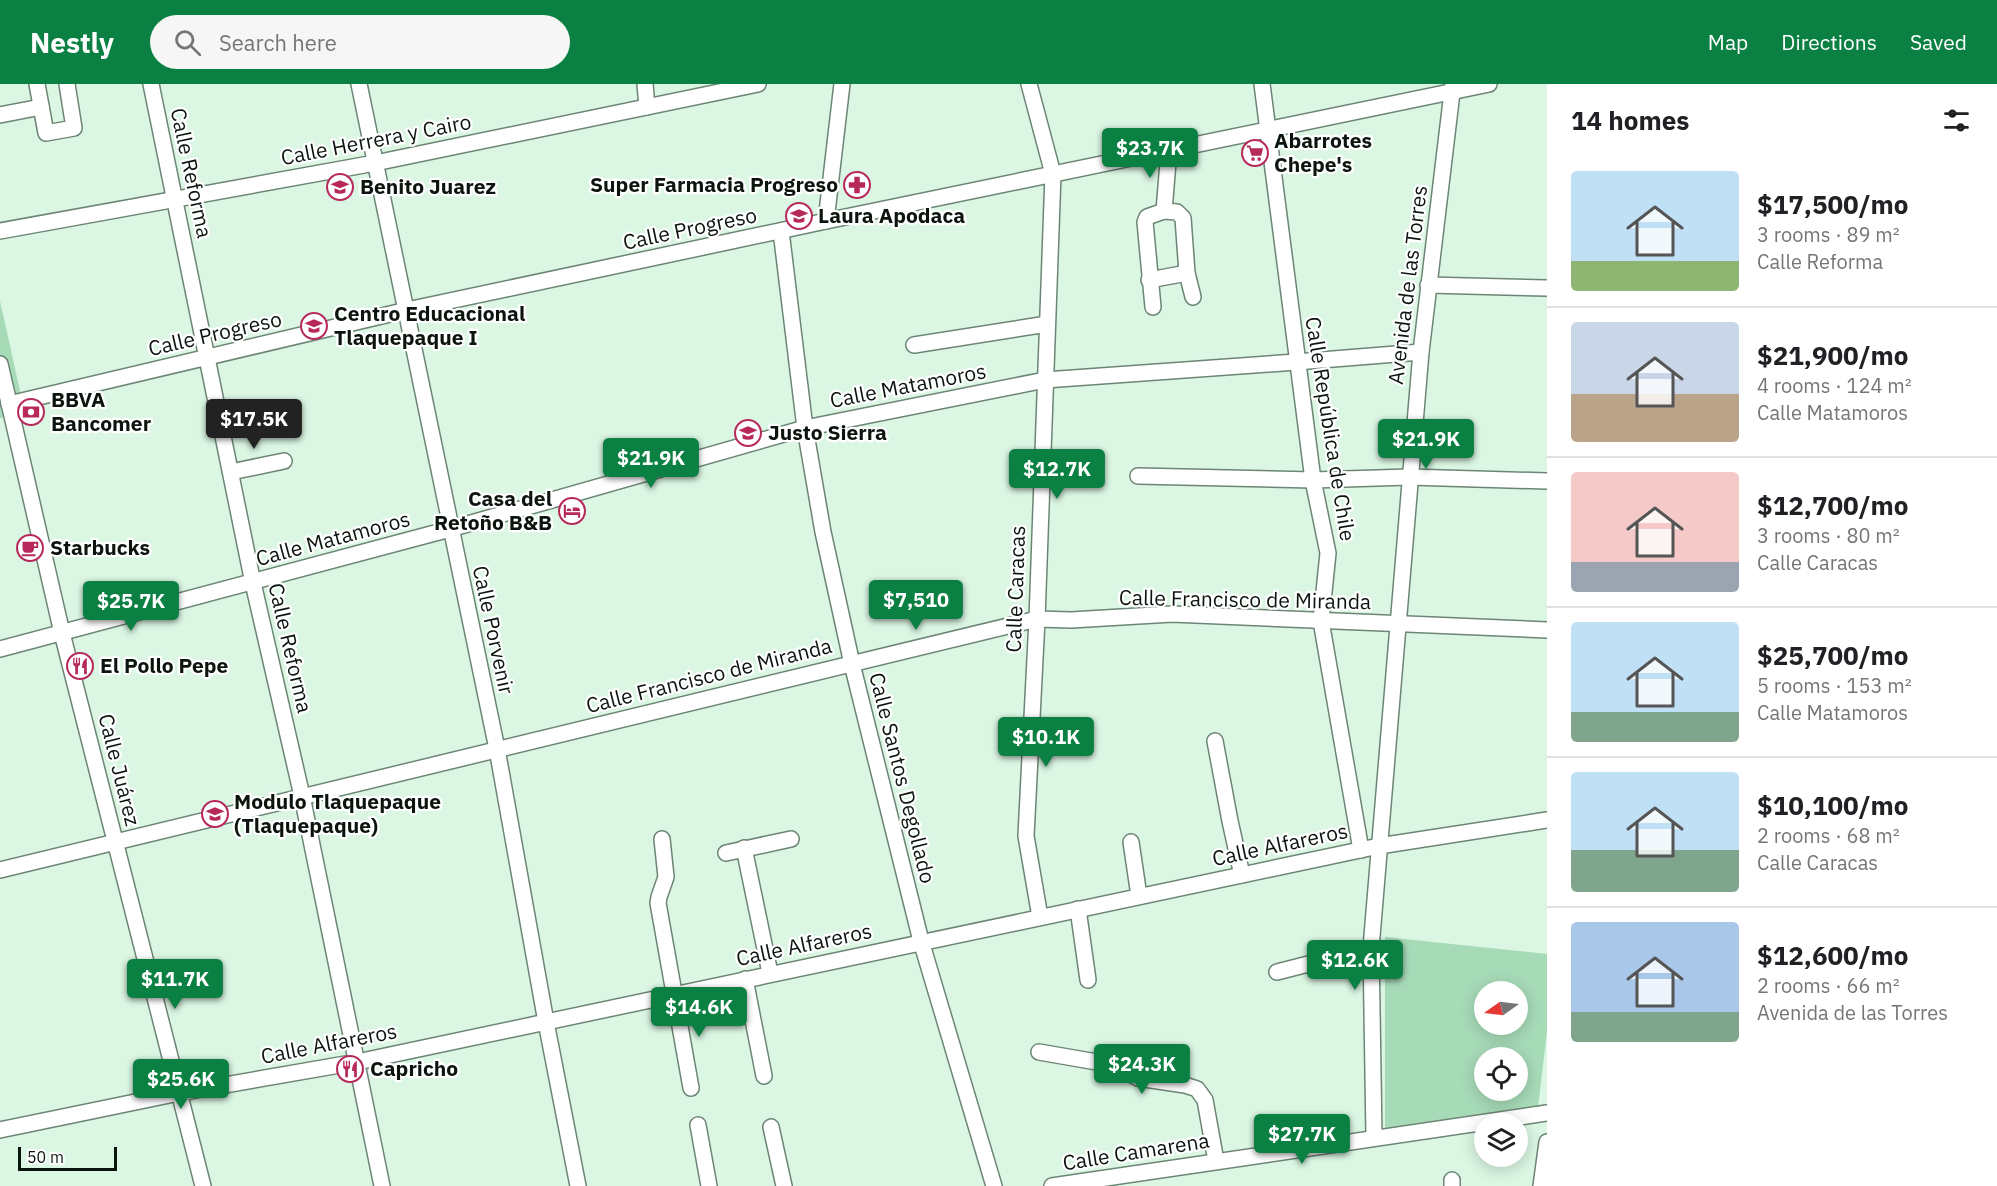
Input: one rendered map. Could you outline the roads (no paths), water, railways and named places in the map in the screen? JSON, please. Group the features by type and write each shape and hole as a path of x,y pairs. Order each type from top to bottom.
{"street":[{"path":"37,84 46,133 74,128 67,84"},
{"name":"Calle Reforma","path":"151,84 253,583 302,796 382,1186"},
{"name":"Calle Porvenir","path":"359,84 497,749 578,1186"},
{"path":"645,84 647,107"},
{"name":"Calle Herrera y Cairo","path":"0,231 375,162 758,84"},
{"path":"826,221 842,84"},
{"name":"Calle Caracas","path":"1029,84 1053,174 1037,619 1026,836 1040,917"},
{"name":"Calle República de Chile","path":"1262,84 1296,362 1313,480 1328,553 1321,621 1361,850"},
{"name":"Calle Progreso","path":"9,404 407,310 1453,88 1489,84"},
{"name":"Avenida de las Torres","path":"1374,1137 1371,948 1409,477 1428,285 1453,88"},
{"path":"0,115 41,107"},
{"path":"1164,211 1169,150"},
{"path":"1154,307 1149,279 1145,222 1147,217 1164,211 1177,212 1183,218 1187,273 1193,297"},
{"name":"Calle Santos Degollado","path":"781,231 805,428 823,532 852,664 921,941 994,1186"},
{"path":"1149,279 1187,273"},
{"path":"1428,285 1547,288"},
{"path":"914,345 1047,324"},
{"name":"Calle Matamoros","path":"0,649 450,529 805,428 1045,380 1421,352"},
{"name":"Calle Juárez","path":"0,364 62,633 203,1186"},
{"path":"231,472 284,461"},
{"path":"1138,476 1313,480 1409,477 1547,481"},
{"name":"Calle Francisco de Miranda","path":"0,870 1037,619 1071,620 1173,614 1547,630"},
{"path":"1215,741 1242,875"},
{"name":"Calle Alfareros","path":"0,1130 179,1093 357,1062 1379,846 1547,820"},
{"path":"662,839 666,877 658,903 691,1088"},
{"path":"726,853 791,839"},
{"path":"1131,842 1139,896"},
{"path":"744,848 770,973"},
{"path":"1078,909 1088,980"},
{"path":"1277,972 1371,948"},
{"path":"745,979 765,1076"},
{"path":"1039,1053 1114,1065 1138,1078 1197,1089 1205,1100 1216,1161"},
{"name":"Calle Camarena","path":"1052,1186 1547,1113"},
{"path":"698,1125 709,1186"},
{"path":"771,1127 784,1186"},
{"path":"1541,1186 1547,1143"}],"place":[{"name":"Abarrotes Chepe's","path":"1255,153"},
{"name":"Super Farmacia Progreso","path":"857,185"},
{"name":"Benito Juarez","path":"340,187"},
{"name":"Laura Apodaca","path":"799,216"},
{"name":"Centro Educacional Tlaquepaque I","path":"314,326"},
{"name":"BBVA Bancomer","path":"31,412"},
{"name":"Justo Sierra","path":"748,433"},
{"name":"Casa del Retoño B&B","path":"572,511"},
{"name":"Starbucks","path":"30,548"},
{"name":"El Pollo Pepe","path":"80,666"},
{"name":"Modulo Tlaquepaque (Tlaquepaque)","path":"215,814"},
{"name":"Capricho","path":"350,1069"}]}
